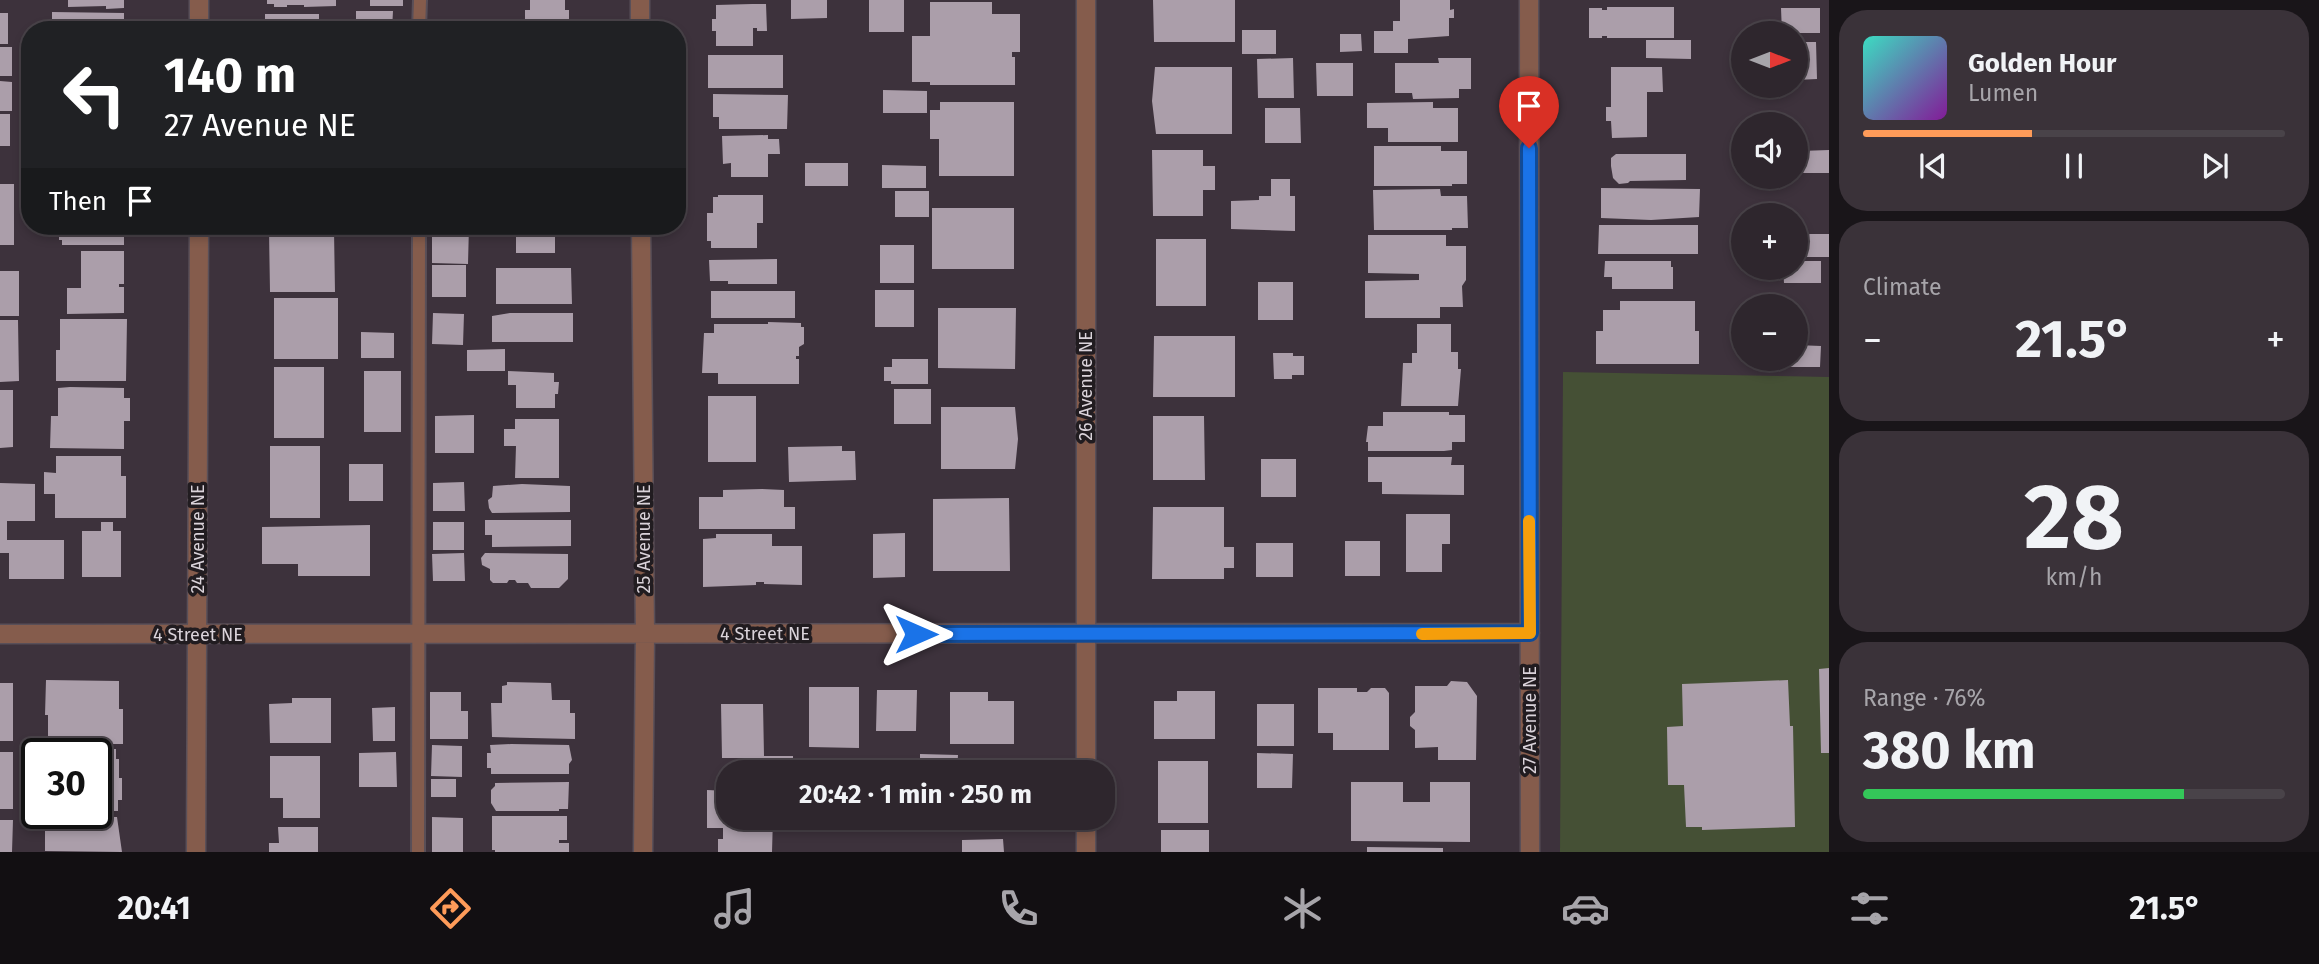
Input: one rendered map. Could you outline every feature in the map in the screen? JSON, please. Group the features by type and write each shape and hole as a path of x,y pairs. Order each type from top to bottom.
{"street":[{"path":"199,21 200,0"},
{"path":"640,0 640,21"},
{"name":"26 Avenue NE","path":"1086,0 1086,760"},
{"name":"27 Avenue NE","path":"1529,0 1530,852"},
{"name":"24 Avenue NE","path":"196,852 199,235"},
{"name":"25 Avenue NE","path":"641,235 645,634 643,852"},
{"name":"4 Street NE","path":"0,634 1530,633"},
{"path":"1086,830 1086,852"}],"lane":[{"path":"419,21 420,0"},
{"path":"418,852 419,235"}],"green space":[{"path":"1563,372 1829,377 1829,852 1560,852"}],"building":[{"path":"68,0 124,0 124,8 68,7"},
{"path":"267,0 336,0 336,6 274,7 274,4 267,4"},
{"path":"370,0 403,0 403,6 370,6"},
{"path":"530,0 565,0 569,21 525,21 525,10 530,10"},
{"path":"791,0 827,0 827,18 791,19"},
{"path":"869,0 904,0 904,32 869,32"},
{"path":"1153,0 1235,0 1235,42 1154,42"},
{"path":"1400,0 1450,0 1450,10 1454,9 1454,18 1449,18 1449,36 1408,39 1408,53 1374,53 1374,31 1393,31 1393,21 1400,21"},
{"path":"930,2 992,2 992,14 1020,14 1020,52 1012,52 1012,57 1015,57 1015,85 930,85 930,82 912,82 912,36 930,36"},
{"path":"766,4 767,31 753,28 753,46 716,46 716,31 712,31 712,19 716,19 716,5"},
{"path":"1607,7 1674,7 1674,38 1589,38 1589,8 1607,10"},
{"path":"1781,8 1820,8 1820,33 1808,33 1808,21 1782,21"},
{"path":"356,11 393,11 392,21 356,21"},
{"path":"52,12 124,13 124,21 52,21"},
{"path":"0,13 8,13 8,44 0,44"},
{"path":"265,14 319,14 319,21 265,21"},
{"path":"1242,30 1276,30 1276,54 1242,54"},
{"path":"1340,34 1361,34 1362,51 1340,52"},
{"path":"1646,40 1691,40 1691,59 1646,58"},
{"path":"1808,42 1816,42 1817,79 1808,79"},
{"path":"0,47 12,47 12,76 0,76"},
{"path":"708,55 783,55 783,88 708,88"},
{"path":"1293,58 1294,98 1258,98 1257,59"},
{"path":"1438,58 1471,58 1471,89 1459,89 1459,98 1413,99 1412,93 1395,93 1395,63 1439,63"},
{"path":"1316,63 1353,63 1353,96 1317,96"},
{"path":"1155,67 1232,67 1232,134 1156,134 1152,101"},
{"path":"1611,67 1662,67 1663,92 1647,92 1647,137 1612,138 1611,121 1606,121 1606,107 1611,107"},
{"path":"0,81 12,82 12,111 0,111"},
{"path":"883,90 927,91 927,113 883,113"},
{"path":"713,94 788,95 787,129 719,129 719,117 713,117"},
{"path":"940,102 1014,102 1014,176 939,176 939,139 930,139 930,110 940,110"},
{"path":"1433,102 1433,108 1458,108 1458,142 1388,142 1388,128 1367,128 1367,103"},
{"path":"1265,108 1300,108 1301,143 1265,143"},
{"path":"0,114 10,114 10,146 0,146"},
{"path":"768,135 768,139 779,139 780,154 768,154 768,177 731,177 731,163 723,164 722,136"},
{"path":"1374,146 1441,146 1441,151 1467,151 1467,184 1374,186"},
{"path":"1152,150 1203,150 1203,166 1215,166 1215,190 1203,190 1203,216 1153,216"},
{"path":"1829,150 1829,173 1808,173 1808,151"},
{"path":"1616,154 1686,154 1686,180 1630,181 1619,184 1613,178 1611,166 1611,158"},
{"path":"805,163 848,163 848,186 805,186"},
{"path":"882,165 926,166 926,188 882,188"},
{"path":"1271,179 1290,179 1290,196 1295,196 1295,231 1231,229 1231,201 1259,200 1259,196 1271,196"},
{"path":"0,184 14,184 14,245 0,245"},
{"path":"1601,188 1700,189 1699,217 1651,220 1601,218"},
{"path":"1440,189 1441,196 1467,196 1468,228 1374,230 1373,190"},
{"path":"895,191 929,191 929,217 895,217"},
{"path":"763,195 763,223 757,223 757,248 711,248 711,241 707,241 707,213 713,213 713,197"},
{"path":"932,208 1014,208 1014,269 932,269"},
{"path":"1599,225 1698,225 1698,254 1598,254"},
{"path":"1808,234 1829,234 1829,257 1808,257"},
{"path":"59,235 124,235 124,245 62,245 62,240 59,240"},
{"path":"269,235 334,235 335,292 270,292"},
{"path":"432,235 469,235 468,264 432,263"},
{"path":"516,235 555,235 555,253 516,253"},
{"path":"1368,235 1446,235 1446,246 1466,246 1463,307 1440,307 1440,318 1365,318 1365,281 1419,280 1419,274 1368,273"},
{"path":"1156,239 1206,239 1206,306 1156,306"},
{"path":"880,245 914,245 914,283 880,283"},
{"path":"81,251 124,251 124,284 119,284 119,287 124,287 124,313 67,314 67,288 81,288"},
{"path":"777,259 777,284 728,284 728,281 710,281 709,260"},
{"path":"1605,261 1671,261 1673,289 1612,289 1612,277 1604,277"},
{"path":"1808,261 1821,261 1821,283 1784,283 1784,280 1808,280"},
{"path":"432,265 466,265 466,297 432,297"},
{"path":"496,268 571,268 572,304 496,304"},
{"path":"0,271 19,271 19,316 0,316"},
{"path":"1258,282 1293,282 1293,320 1258,320"},
{"path":"875,290 914,290 914,327 875,327"},
{"path":"711,291 795,291 795,318 711,318"},
{"path":"274,298 338,298 338,359 274,359"},
{"path":"1620,301 1695,301 1699,364 1596,364 1596,331 1603,331 1603,310 1620,310"},
{"path":"938,308 1016,308 1015,369 938,368"},
{"path":"433,313 464,314 463,345 432,344"},
{"path":"510,313 573,313 573,342 492,342 492,316"},
{"path":"60,319 127,319 126,381 56,381"},
{"path":"0,320 18,320 19,381 0,382"},
{"path":"801,323 801,327 804,327 804,344 799,347 799,356 796,356 796,359 799,359 799,384 718,384 718,373 702,373 704,333 714,333 714,324"},
{"path":"1417,324 1451,324 1451,352 1458,352 1458,369 1461,369 1458,406 1401,406 1403,363 1412,363 1412,353 1417,353"},
{"path":"361,332 394,333 394,358 361,358"},
{"path":"1154,336 1235,336 1235,397 1153,397"},
{"path":"1808,345 1821,346 1820,367 1808,367"},
{"path":"505,349 505,371 467,371 467,350"},
{"path":"1273,353 1304,356 1304,375 1292,375 1292,379 1274,379"},
{"path":"892,359 928,359 928,384 891,384 891,381 884,381 884,367 892,367"},
{"path":"274,367 324,367 324,438 274,438"},
{"path":"364,371 401,371 401,432 364,432"},
{"path":"508,371 554,373 554,382 559,382 558,394 555,394 555,408 516,408 516,385 508,385"},
{"path":"58,388 124,388 124,398 130,398 130,421 124,421 124,449 50,448 51,416 58,416"},
{"path":"894,389 931,389 931,424 894,424"},
{"path":"0,390 13,390 13,447 0,448"},
{"path":"708,396 756,396 756,462 708,462"},
{"path":"941,407 1015,407 1018,439 1015,469 941,469"},
{"path":"1383,412 1449,412 1449,415 1465,415 1465,442 1452,442 1452,450 1444,451 1368,451 1368,426 1383,426"},
{"path":"474,415 474,453 435,453 435,416"},
{"path":"1153,416 1204,416 1205,480 1153,480"},
{"path":"515,419 559,419 559,478 515,478 516,446 504,446 504,429 515,429"},
{"path":"270,446 320,446 320,518 270,518"},
{"path":"842,446 842,451 855,451 856,480 789,482 788,447"},
{"path":"56,456 121,456 121,476 126,476 126,518 55,518 55,494 44,494 44,472 56,473"},
{"path":"1368,457 1452,457 1451,465 1464,465 1464,495 1382,494 1382,482 1368,482"},
{"path":"1261,459 1296,459 1296,497 1261,497"},
{"path":"349,464 383,464 383,501 349,501"},
{"path":"464,482 465,511 433,511 433,483"},
{"path":"0,483 35,484 35,521 7,521 7,540 64,540 64,579 9,579 9,553 0,553"},
{"path":"493,486 570,486 570,512 492,513 488,500 492,497"},
{"path":"723,490 784,490 784,507 795,507 795,529 699,529 699,497 723,497"},
{"path":"1009,498 1010,571 933,571 933,499"},
{"path":"1153,507 1224,507 1224,547 1234,547 1234,568 1224,568 1224,579 1152,579"},
{"path":"1406,514 1450,514 1450,544 1442,544 1442,572 1406,572"},
{"path":"485,520 571,520 571,546 492,547 492,535 485,535"},
{"path":"101,522 113,522 113,531 121,531 121,577 82,577 82,531 101,531"},
{"path":"433,522 464,522 464,550 433,550"},
{"path":"370,525 370,576 298,576 298,564 262,564 262,527"},
{"path":"905,533 905,577 873,578 873,534"},
{"path":"716,534 772,534 772,546 802,546 802,585 756,582 756,585 703,587 703,539 716,538"},
{"path":"1345,541 1380,541 1380,576 1345,576"},
{"path":"1256,543 1293,543 1293,577 1256,577"},
{"path":"464,553 465,581 433,581 432,554"},
{"path":"485,553 568,554 568,579 559,588 531,588 528,583 517,583 515,580 493,583 490,580 490,569 482,565 481,558"},
{"path":"1829,668 1829,753 1821,753 1819,669"},
{"path":"46,680 119,681 119,709 123,709 123,744 112,744 112,738 48,738 48,715 45,715"},
{"path":"1788,680 1790,726 1793,726 1795,827 1702,830 1702,827 1686,827 1684,785 1668,785 1667,727 1683,726 1682,684"},
{"path":"1451,681 1467,682 1477,696 1476,760 1438,760 1438,747 1415,748 1415,730 1410,726 1410,717 1415,712 1415,686 1447,686"},
{"path":"507,682 551,683 552,700 570,700 570,713 575,713 575,739 492,737 491,703 502,703 502,686 507,685"},
{"path":"0,683 13,683 13,741 0,741"},
{"path":"809,687 859,687 859,748 809,747"},
{"path":"1318,688 1357,688 1357,692 1367,692 1371,688 1385,688 1389,693 1389,750 1333,750 1333,733 1318,733"},
{"path":"877,690 917,690 916,731 876,731"},
{"path":"1177,691 1215,691 1215,739 1154,739 1154,701 1177,701"},
{"path":"430,692 461,692 461,711 468,711 468,739 430,739"},
{"path":"950,692 988,692 988,701 1014,701 1014,744 950,744"},
{"path":"292,698 331,698 331,743 270,743 269,704 292,703"},
{"path":"721,704 763,704 764,756 793,756 793,760 763,758 722,758"},
{"path":"1257,704 1294,704 1294,746 1257,746"},
{"path":"395,707 395,741 373,741 372,708"},
{"path":"432,745 462,746 462,777 431,776"},
{"path":"490,745 569,745 572,760 569,774 491,774 491,768 487,768"},
{"path":"112,749 116,749 119,778 122,778 122,800 118,800 118,811 112,811"},
{"path":"0,752 13,752 13,809 0,809"},
{"path":"396,752 397,787 359,787 359,753"},
{"path":"1257,753 1293,754 1292,788 1257,788"},
{"path":"920,754 958,755 958,760 920,760"},
{"path":"270,756 320,756 320,818 283,818 283,798 270,798"},
{"path":"1158,761 1208,761 1208,823 1158,823"},
{"path":"431,779 456,779 456,797 431,797"},
{"path":"569,782 568,809 496,811 491,803 491,790 495,783"},
{"path":"1351,782 1403,782 1403,802 1430,802 1430,782 1470,782 1470,842 1351,841"},
{"path":"707,790 716,790 716,828 707,828"},
{"path":"492,816 567,816 567,840 559,840 559,843 569,843 569,852 495,852 492,850"},
{"path":"112,817 117,817 122,852 45,851 45,829 112,829"},
{"path":"432,817 463,818 463,852 432,852"},
{"path":"0,820 13,820 12,852 0,852"},
{"path":"278,827 318,827 318,852 269,852 269,843 279,843"},
{"path":"723,830 773,830 772,852 718,852 718,839 723,839"},
{"path":"1161,830 1209,830 1209,852 1161,852"},
{"path":"1003,839 1004,852 962,852 962,840"},
{"path":"1367,847 1443,848 1443,852 1367,852"}],"slow traffic":[{"path":"1422,634 1530,633 1529,521"}],"route":[{"path":"916,634 1530,633 1529,148"}]}
